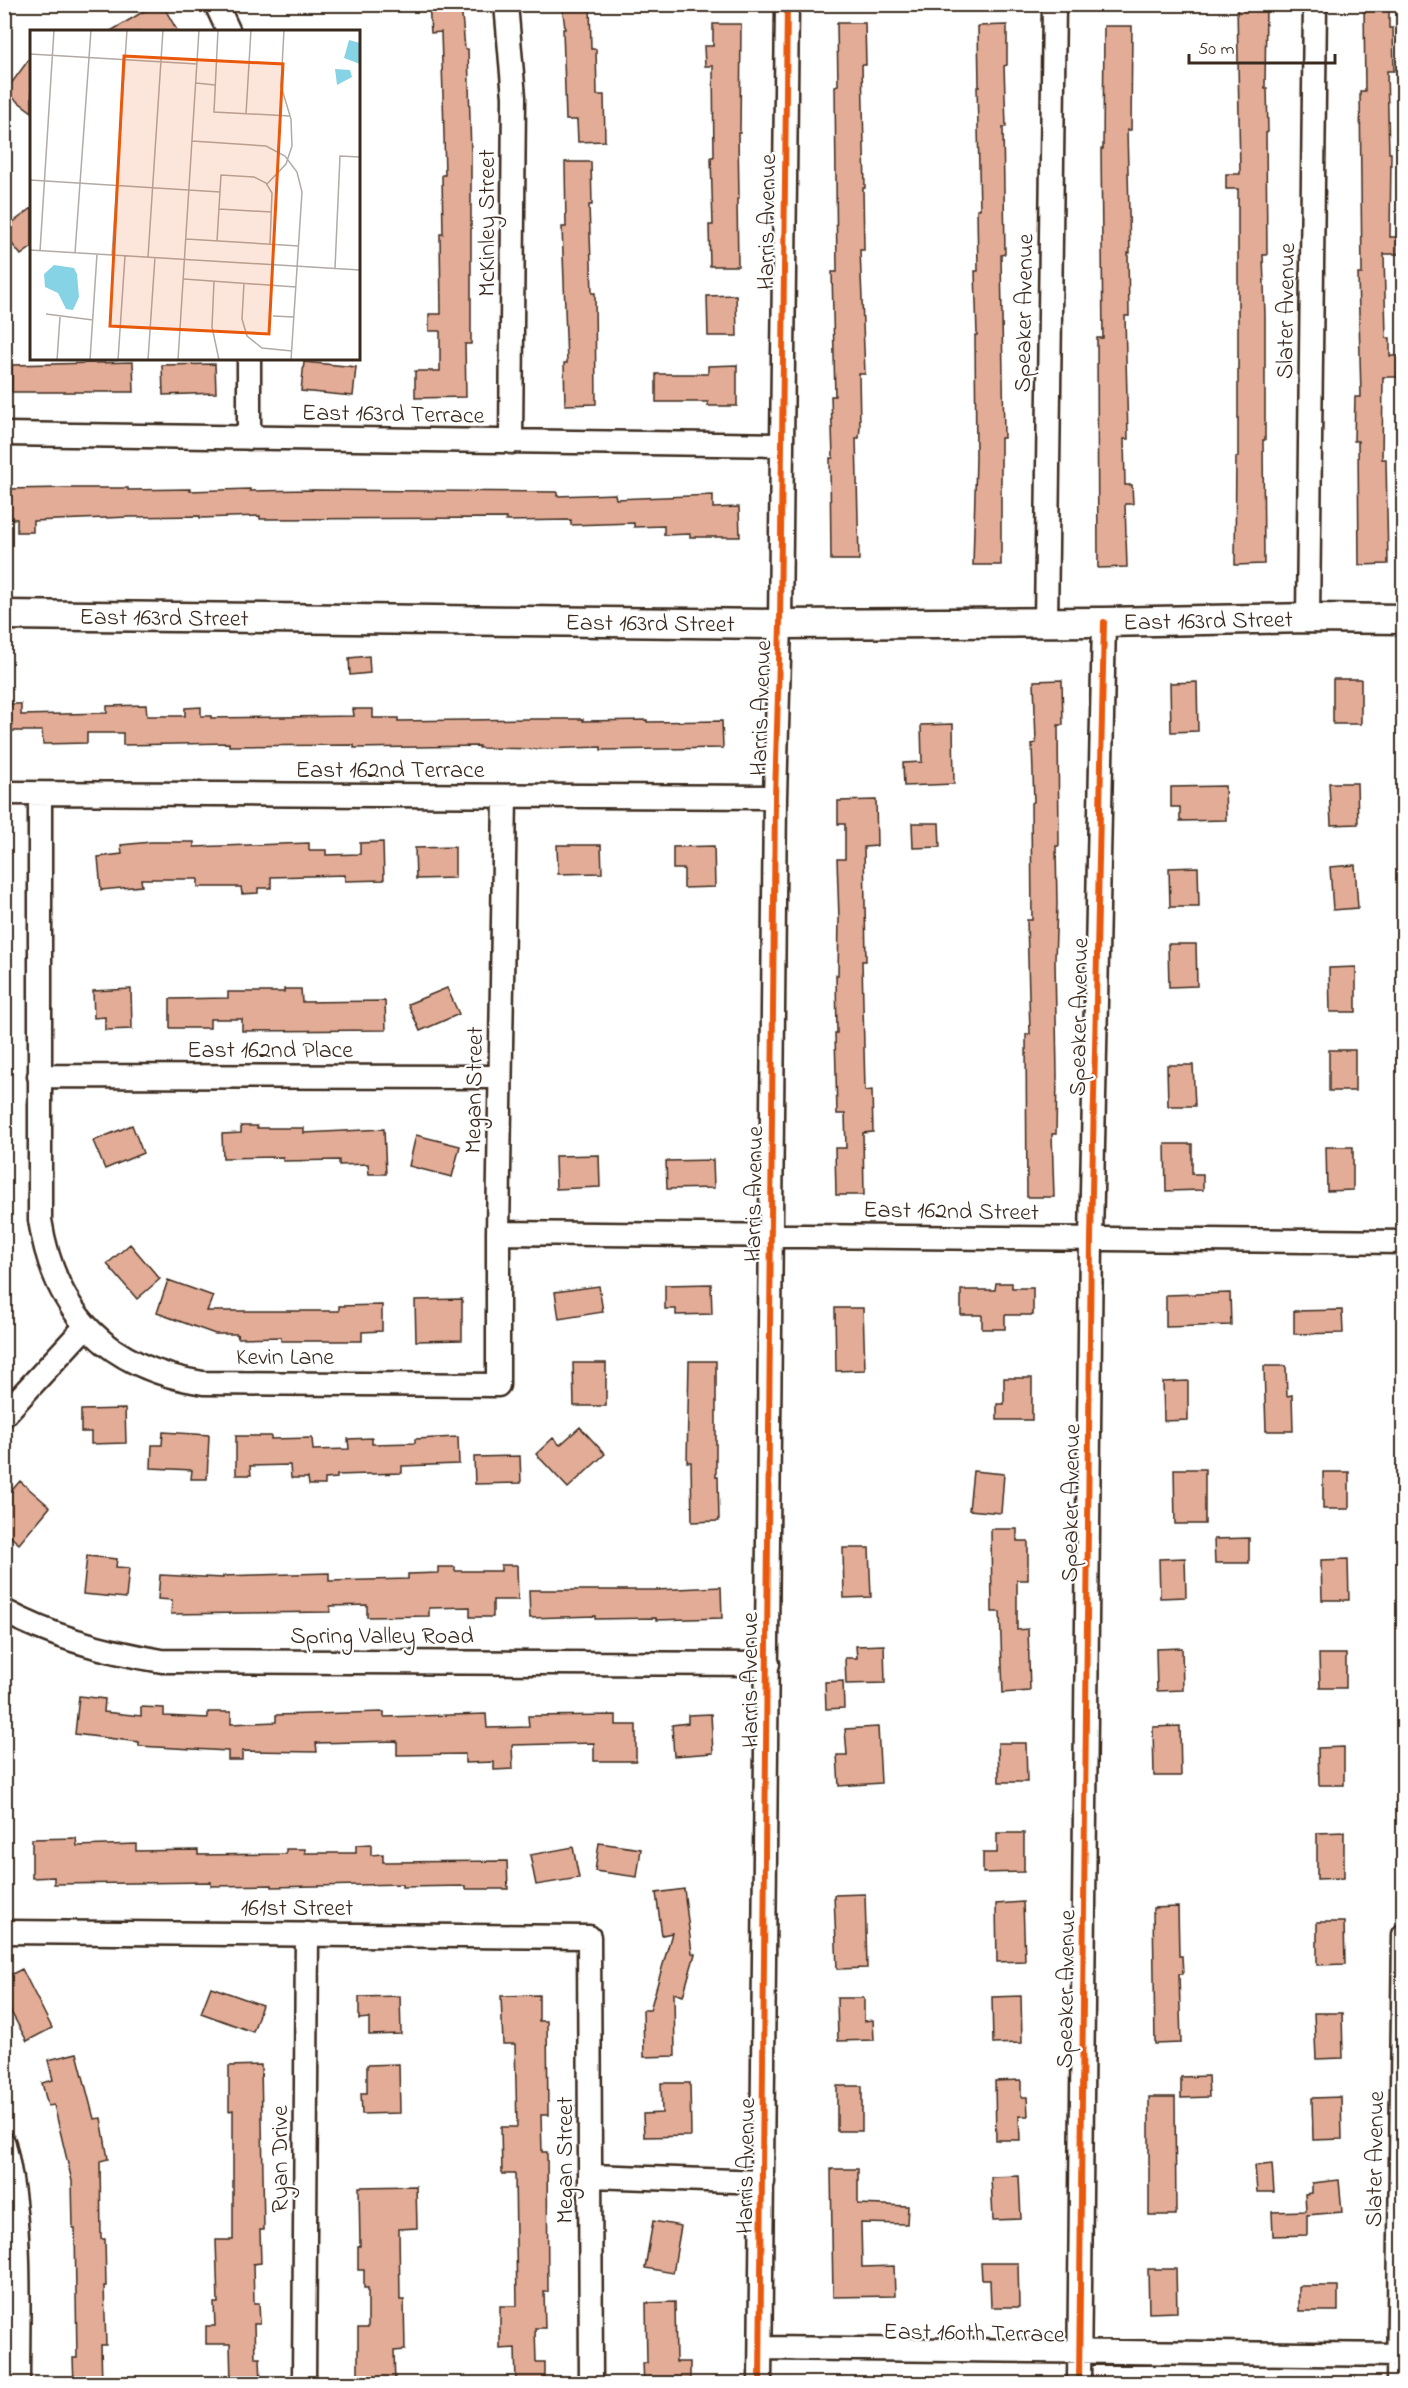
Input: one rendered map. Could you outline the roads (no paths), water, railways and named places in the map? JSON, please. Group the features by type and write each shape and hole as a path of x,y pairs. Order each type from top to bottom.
{"street":[{"path":"216,4 228,30"},
{"name":"McKinley Street","path":"506,4 514,97 511,442"},
{"name":"Harris Avenue","path":"760,2384 775,797 780,624 788,4"},
{"name":"Speaker Avenue","path":"1046,623 1054,4"},
{"name":"Slater Avenue","path":"1308,618 1316,4"},
{"path":"249,360 249,438"},
{"name":"East 163rd Terrace","path":"4,434 781,445"},
{"name":"East 163rd Street","path":"4,615 780,624 1404,619"},
{"name":"Speaker Avenue","path":"1079,2384 1091,1239 1104,622"},
{"name":"East 162nd Terrace","path":"4,794 775,797"},
{"name":"Kevin Lane","path":"39,794 40,1220 44,1247 52,1271 67,1301 86,1326 119,1354 146,1369 172,1378 203,1383 498,1385"},
{"name":"Megan Street","path":"498,1385 498,1233 505,797"},
{"name":"East 162nd Place","path":"39,1076 500,1077"},
{"name":"East 162nd Street","path":"498,1233 1404,1242"},
{"path":"4,1415 86,1326"},
{"name":"Spring Valley Road","path":"4,1611 24,1622 73,1641 117,1653 162,1661 768,1664"},
{"name":"161st Street","path":"4,1932 590,1937"},
{"name":"Ryan Drive","path":"304,2384 307,1934"},
{"name":"Slater Avenue","path":"1398,2384 1401,2355 1404,1935"},
{"name":"Megan Street","path":"590,1937 591,2384"},
{"path":"4,2144 14,2196 18,2251 18,2384"},
{"path":"591,2176 763,2182"},
{"name":"East 160th Terrace","path":"760,2348 1401,2355"}]}
